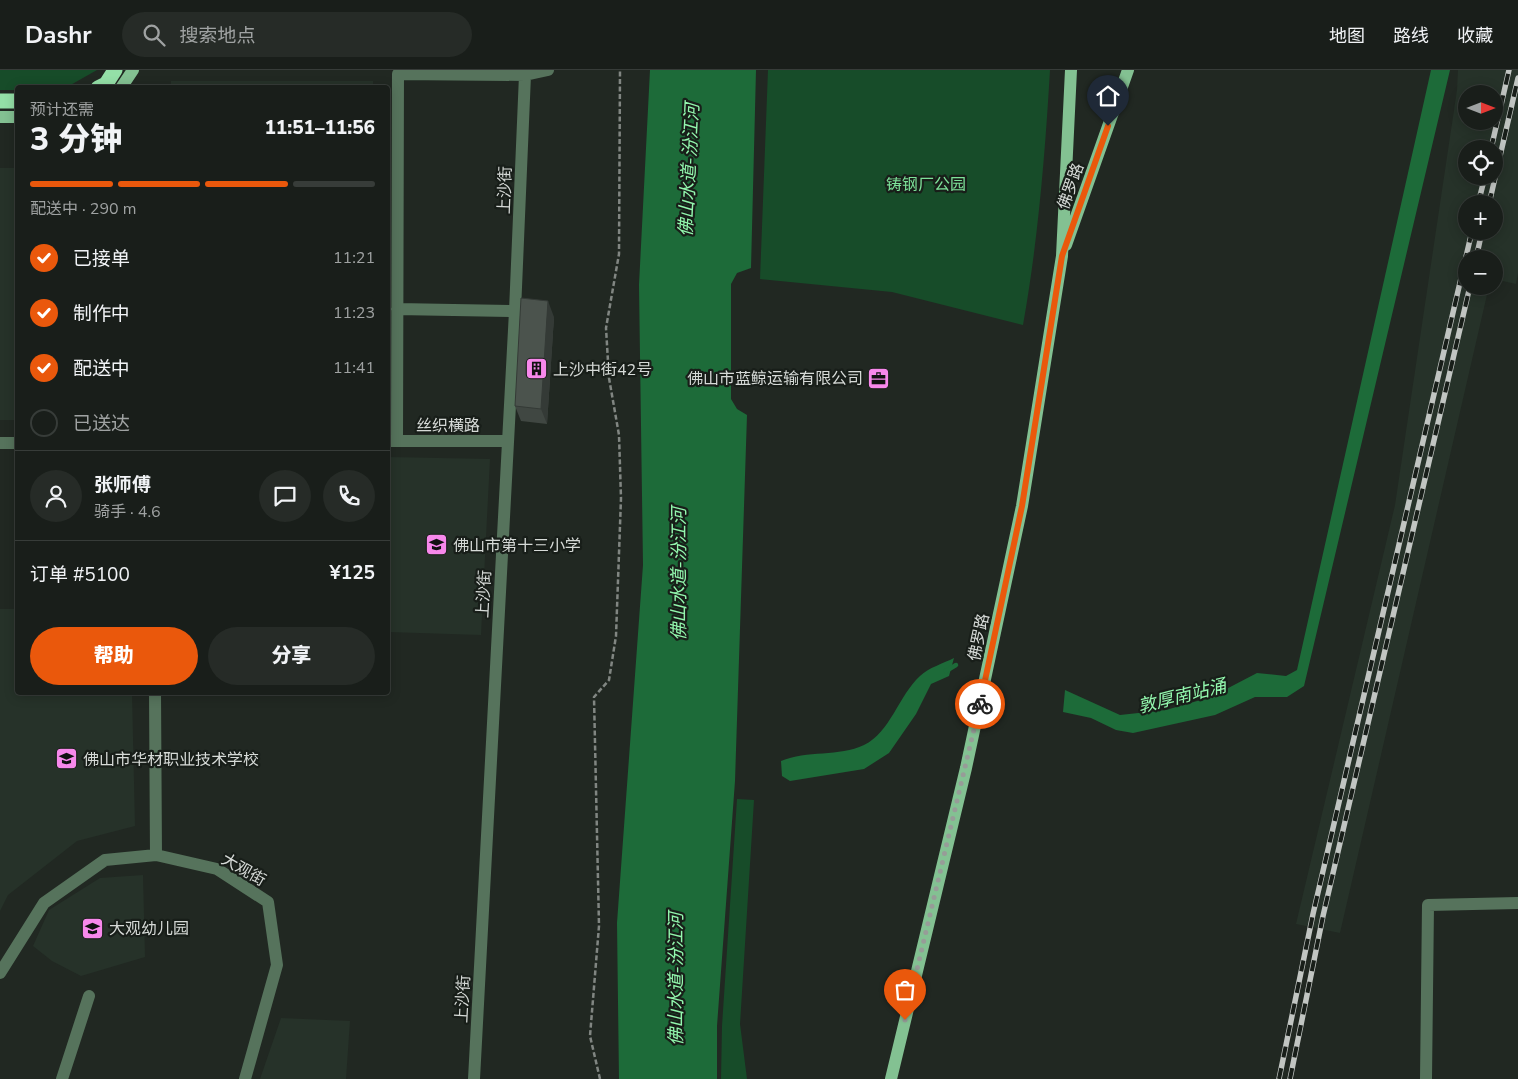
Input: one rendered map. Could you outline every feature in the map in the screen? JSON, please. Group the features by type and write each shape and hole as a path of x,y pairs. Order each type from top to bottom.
{"highway":[{"path":"104,85 115,70"},
{"path":"0,101 15,101"}],"main road":[{"path":"123,85 132,70"},
{"name":"佛罗路","path":"891,1079 966,768 1022,506 1062,256 1071,70"},
{"name":"佛罗路","path":"1062,256 1128,70"},
{"path":"0,117 15,117"}],"street":[{"path":"392,441 397,309 398,74 525,75 548,70"},
{"name":"上沙街","path":"474,1079 515,311 525,75"},
{"path":"397,309 515,311"},
{"name":"丝织横路","path":"392,441 508,441"},
{"path":"0,443 15,443"},
{"path":"155,695 156,855"},
{"name":"大观街","path":"0,972 44,903 105,860 156,855 217,869 268,902 277,965 245,1079"},
{"path":"1426,1079 1428,905 1518,903"},
{"path":"62,1079 89,996"}],"path":[{"path":"600,1079 590,1036 599,926 594,696 608,680 616,636 621,498 620,436 609,378 606,328 619,254 620,70"}],"shaded area":[{"path":"1458,70 1518,70 1518,273 1516,284 1503,281 1503,250 1458,250 1458,295 1487,295 1340,933 1296,924 1395,505 1457,90"},
{"path":"171,81 373,81 373,85 171,85"},
{"path":"0,168 15,168 15,420 0,420"},
{"name":"佛山市第十三小学","path":"390,457 490,459 481,635 390,632"},
{"name":"佛山市华材职业技术学校","path":"0,609 15,609 15,695 132,695 135,826 77,841 8,895 0,911"},
{"name":"大观幼儿园","path":"143,875 145,957 81,976 52,961 33,946 49,910 100,878"},
{"path":"281,1018 350,1021 346,1079 260,1079"}],"green space":[{"path":"0,70 97,70 71,85 15,85 15,90 0,90"},
{"name":"铸钢厂公园","path":"768,70 1050,70 1040,198 1033,262 1023,325 892,292 760,279"},
{"path":"737,799 754,800 740,1024 747,1079 721,1079 722,1026"}],"water":[{"name":"佛山水道-汾江河","path":"650,70 756,70 751,268 737,273 731,284 731,399 737,409 747,415 735,781 717,1026 717,1079 619,1079 617,923 643,565 639,285"},
{"path":"1431,70 1450,70 1304,686 1287,697 1255,697 1215,715 1133,733 1116,730 1091,718 1063,712 1065,690 1120,715 1166,710 1211,697 1257,673 1286,676 1297,670"},
{"path":"954,658 949,676 931,684 916,714 889,753 864,769 790,781 782,776 781,761 801,756 854,749 873,739 888,723 906,693 923,673"}],"building":[{"name":"上沙中街42号","path":"521,298 548,301 541,409 515,406"}],"waterway":[{"name":"敦厚南站涌","path":"946,671 956,665"}],"railway":[{"path":"1493,140 1509,70"},
{"path":"1491,195 1518,78"},
{"path":"1480,195 1483,185"},
{"path":"1279,1079 1313,914 1470,240"},
{"path":"1478,250 1480,240"},
{"path":"1290,1079 1323,916 1468,295"}],"way so far":[{"path":"905,1020 980,704"}],"place":[{"name":"上沙中街42号","path":"537,369"},
{"name":"佛山市蓝鲸运输有限公司","path":"879,378"},
{"name":"佛山市第十三小学","path":"437,545"},
{"name":"佛山市华材职业技术学校","path":"67,759"},
{"name":"大观幼儿园","path":"93,928"}],"route":[{"path":"980,704 1022,506 1062,256 1108,126"}]}
